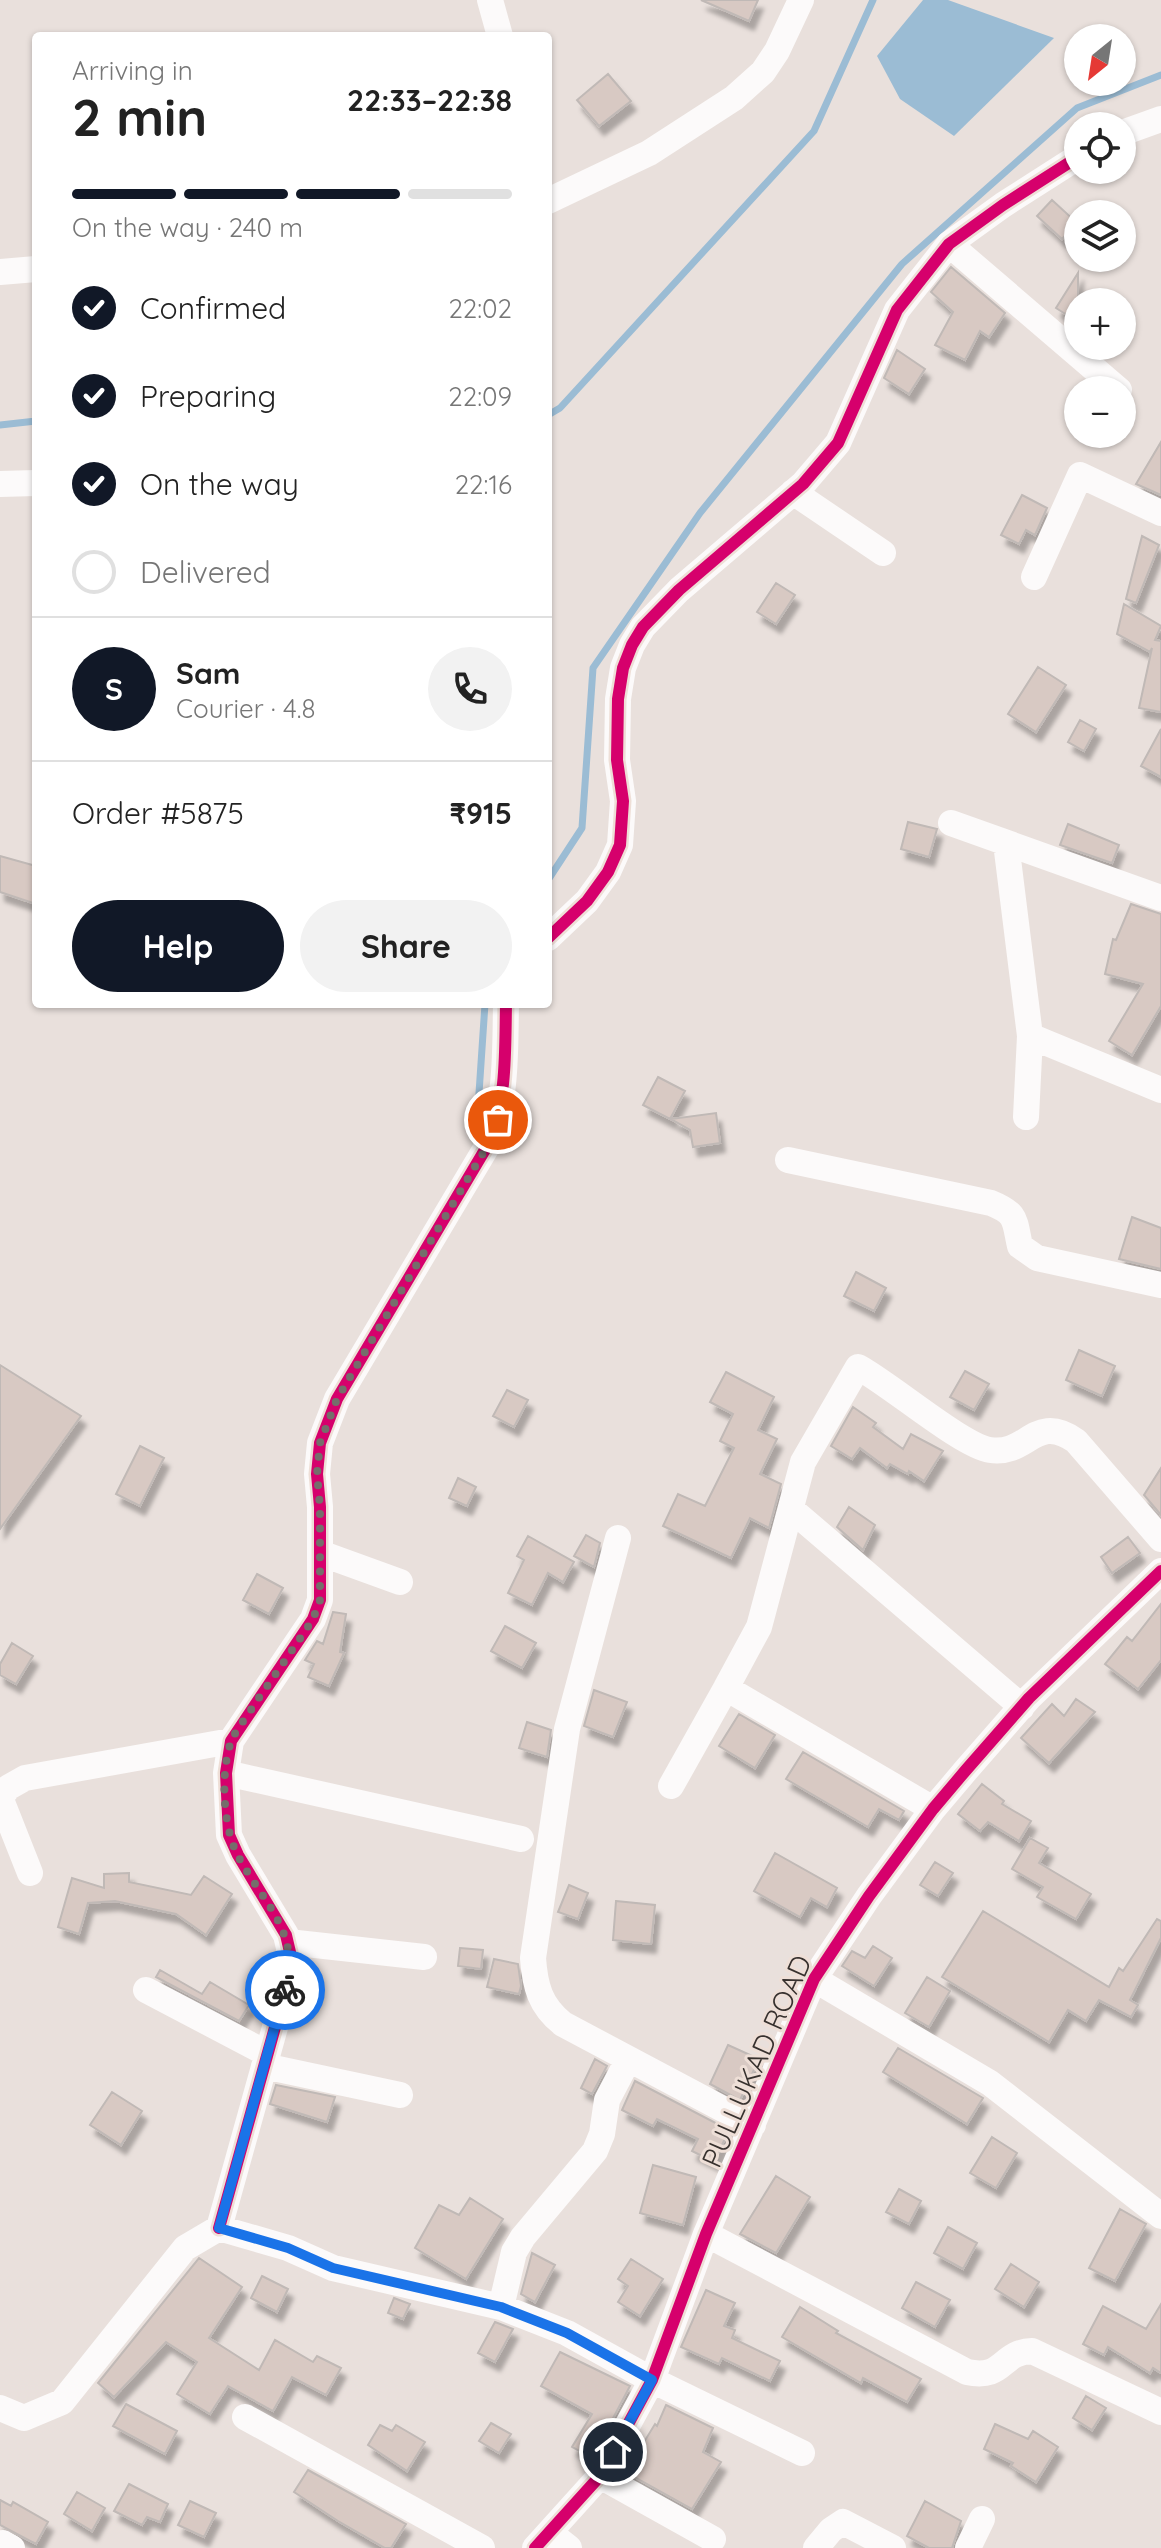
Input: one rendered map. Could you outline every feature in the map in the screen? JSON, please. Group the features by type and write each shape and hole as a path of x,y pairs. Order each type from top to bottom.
{"street":[{"path":"490,0 499,32"},
{"path":"552,199 649,153 734,98 763,72 777,51 801,0"},
{"path":"1136,128 1161,119"},
{"path":"552,934 587,901 608,872 620,845 623,801 617,760 618,699 623,668 632,645 658,609 793,492 838,443 897,310 949,244 1064,166"},
{"path":"949,244 1103,376"},
{"path":"0,272 32,269"},
{"path":"1034,577 1080,475 1161,513"},
{"path":"0,484 32,483"},
{"path":"793,492 883,553"},
{"path":"951,823 1161,898"},
{"path":"1006,843 1030,1036 1026,1117"},
{"path":"0,2408 24,2418 62,2402 185,2248 219,2228 291,1970 288,1942 229,1835 226,1773 231,1741 313,1619 320,1600 317,1474 320,1443 337,1399 489,1143 504,1092 506,1008"},
{"path":"1030,1036 1161,1090"},
{"path":"788,1160 991,1203 1008,1210 1015,1218 1020,1246 1037,1258 1161,1285"},
{"path":"671,1786 759,1627 803,1462 858,1367 964,1439 990,1450 1014,1447 1052,1429 1066,1434 1076,1441 1161,1539"},
{"path":"791,1509 1022,1707"},
{"path":"618,1538 567,1729 533,1958 537,1985 548,2012 563,2024 753,2125"},
{"path":"320,1553 400,1582"},
{"name":"PULLUKAD ROAD","path":"551,2543 600,2476 652,2380 706,2234 814,1979 869,1896 933,1809 1022,1707 1161,1571"},
{"path":"726,1688 933,1809"},
{"path":"30,1873 0,1797 9,1787 25,1778 231,1741"},
{"path":"226,1773 521,1839"},
{"path":"288,1942 424,1957"},
{"path":"814,1979 990,2083 1161,2216"},
{"path":"146,1990 265,2060 400,2095"},
{"path":"501,2307 514,2252 595,2151 602,2134 607,2100 628,2060"},
{"path":"219,2228 288,2248 333,2268 501,2307 567,2333 652,2380 802,2453"},
{"path":"706,2234 967,2372 984,2376 996,2371 1021,2351 1032,2351 1161,2412"},
{"path":"245,2417 482,2548"},
{"path":"600,2476 713,2539"},
{"path":"968,2548 982,2519"},
{"path":"816,2548 831,2530 843,2522 893,2548"},
{"path":"1,2548 3,2543 12,2548"}],"water":[{"path":"923,0 948,0 1054,38 954,136 900,99 877,56"}],"building":[{"path":"701,0 758,0 749,21"},
{"path":"608,74 631,101 599,126 577,100"},
{"path":"1052,200 1064,211 1064,237 1062,239 1037,216"},
{"path":"951,267 1005,313 989,337 980,331 965,360 935,345 953,312 931,292"},
{"path":"1078,273 1078,288 1069,288"},
{"path":"1064,295 1064,313 1056,308"},
{"path":"897,350 925,369 909,394 884,378"},
{"path":"1161,442 1161,495 1136,484"},
{"path":"1022,495 1047,508 1035,535 1026,530 1019,544 1001,535"},
{"path":"1142,536 1159,545 1136,603 1126,599"},
{"path":"776,583 795,595 776,624 757,612"},
{"path":"1124,604 1161,626 1155,640 1161,641 1161,712 1139,708 1152,648 1150,652 1117,634"},
{"path":"1038,667 1066,685 1036,732 1008,714"},
{"path":"1080,720 1096,729 1084,751 1068,742"},
{"path":"1161,729 1161,777 1141,766"},
{"path":"908,822 937,829 929,857 901,849"},
{"path":"1068,824 1119,845 1112,863 1060,845"},
{"path":"0,856 32,865 32,903 0,892"},
{"path":"1131,904 1161,914 1161,1006 1132,1055 1109,1041 1143,984 1105,974 1113,939 1116,940"},
{"path":"658,1077 685,1091 670,1119 643,1105"},
{"path":"716,1113 720,1143 693,1147 690,1130 671,1119"},
{"path":"1132,1217 1161,1228 1161,1269 1119,1259"},
{"path":"856,1272 886,1288 874,1311 844,1296"},
{"path":"1079,1350 1115,1366 1102,1396 1066,1380"},
{"path":"0,1365 81,1416 0,1529"},
{"path":"965,1371 989,1384 974,1410 950,1397"},
{"path":"726,1372 774,1397 758,1430 777,1439 760,1474 781,1484 769,1528 750,1518 731,1558 663,1526 678,1494 705,1506 734,1448 720,1441 733,1414 710,1402"},
{"path":"507,1390 528,1400 514,1427 493,1416"},
{"path":"853,1407 876,1423 873,1427 903,1449 911,1434 943,1451 924,1481 890,1464 887,1468 860,1448 852,1459 831,1446"},
{"path":"140,1446 164,1458 140,1506 116,1494"},
{"path":"1161,1468 1161,1515 1144,1495"},
{"path":"458,1478 476,1487 467,1506 449,1498"},
{"path":"849,1507 875,1525 863,1550 837,1527"},
{"path":"586,1535 600,1543 594,1567 574,1556"},
{"path":"528,1536 574,1562 563,1582 548,1573 532,1605 508,1593 524,1560 517,1556"},
{"path":"1128,1537 1140,1553 1112,1573 1101,1557"},
{"path":"257,1574 283,1588 269,1614 243,1600"},
{"path":"1161,1604 1161,1660 1138,1689 1105,1664 1127,1637 1132,1641"},
{"path":"333,1612 346,1614 340,1652 344,1653 329,1686 308,1677 314,1664 305,1660 317,1641 323,1644"},
{"path":"505,1626 536,1643 522,1668 491,1651"},
{"path":"12,1643 33,1656 16,1684 0,1675 0,1664"},
{"path":"594,1690 627,1702 613,1737 584,1726"},
{"path":"1076,1699 1095,1712 1049,1763 1021,1738 1052,1704 1064,1716"},
{"path":"739,1714 775,1735 755,1768 719,1746"},
{"path":"527,1722 551,1730 547,1757 519,1748"},
{"path":"803,1752 904,1811 899,1820 879,1809 868,1827 786,1779"},
{"path":"982,1784 1004,1801 1002,1804 1031,1821 1019,1841 988,1822 980,1831 958,1814"},
{"path":"1030,1838 1048,1848 1039,1863 1091,1894 1076,1919 1037,1897 1043,1887 1012,1869"},
{"path":"775,1853 837,1888 827,1907 811,1898 800,1917 754,1891"},
{"path":"935,1862 953,1873 938,1896 920,1885"},
{"path":"129,1873 129,1882 191,1895 204,1876 232,1894 206,1935 176,1914 115,1901 88,1903 79,1934 58,1927 72,1878 104,1888 104,1874"},
{"path":"569,1885 588,1893 578,1919 558,1912"},
{"path":"616,1901 655,1905 651,1944 613,1940"},
{"path":"983,1911 1109,1987 1119,1968 1123,1971 1157,1919 1161,1921 1161,1938 1130,2000 1138,2005 1131,2017 1099,2000 1086,2021 1068,2010 1049,2042 942,1977"},
{"path":"873,1946 892,1958 874,1986 842,1966 852,1951 865,1958"},
{"path":"460,1948 483,1950 481,1969 458,1966"},
{"path":"494,1959 518,1964 519,1994 487,1987"},
{"path":"160,1970 202,1994 210,1982 249,2005 239,2021 156,1977"},
{"path":"927,1977 950,1991 929,2027 905,2013"},
{"path":"728,2045 759,2059 740,2100 710,2084"},
{"path":"898,2048 983,2098 967,2124 883,2072"},
{"path":"595,2059 607,2066 592,2094 581,2088"},
{"path":"635,2081 729,2130 714,2162 692,2151 698,2139 657,2119 653,2126 622,2110"},
{"path":"276,2085 335,2097 327,2122 270,2104"},
{"path":"112,2092 142,2111 121,2145 90,2125"},
{"path":"992,2137 1017,2153 996,2188 970,2173"},
{"path":"653,2165 696,2177 683,2225 640,2213"},
{"path":"776,2176 810,2197 776,2253 740,2234"},
{"path":"899,2189 921,2201 909,2224 886,2212"},
{"path":"470,2198 503,2219 466,2279 415,2248 439,2205 459,2215"},
{"path":"1120,2209 1146,2224 1115,2281 1089,2268"},
{"path":"948,2227 977,2243 963,2269 934,2253"},
{"path":"532,2253 555,2265 535,2302 521,2294"},
{"path":"199,2258 242,2287 209,2338 259,2370 275,2340 313,2362 317,2356 341,2368 326,2395 292,2377 273,2411 228,2386 210,2414 177,2394 197,2362 166,2342 114,2397 98,2383"},
{"path":"631,2259 663,2279 640,2316 618,2302 628,2286 618,2279"},
{"path":"1011,2264 1039,2282 1024,2307 995,2289"},
{"path":"262,2276 288,2289 277,2312 251,2298"},
{"path":"916,2282 950,2300 935,2327 902,2308"},
{"path":"706,2290 735,2303 724,2326 735,2330 732,2338 780,2361 770,2381 722,2358 719,2364 681,2347"},
{"path":"394,2298 410,2304 403,2319 388,2313"},
{"path":"1161,2304 1161,2373 1153,2368 1150,2373 1108,2347 1104,2355 1083,2344 1103,2306 1146,2329"},
{"path":"800,2307 838,2331 836,2333 921,2379 907,2402 863,2378 861,2383 782,2337"},
{"path":"495,2322 513,2329 495,2362 478,2353"},
{"path":"560,2352 630,2386 592,2458 572,2447 592,2414 541,2386"},
{"path":"1086,2396 1106,2408 1092,2430 1073,2418"},
{"path":"126,2404 177,2431 165,2454 113,2426"},
{"path":"666,2405 713,2428 703,2452 721,2462 692,2509 622,2470 633,2449 638,2452 655,2424 657,2426"},
{"path":"491,2423 511,2434 499,2453 479,2441"},
{"path":"995,2424 1028,2439 1033,2431 1058,2447 1036,2482 1011,2466 1013,2463 984,2449"},
{"path":"380,2425 392,2431 396,2425 425,2442 407,2471 368,2445"},
{"path":"308,2470 406,2524 391,2548 385,2548 338,2521 294,2492"},
{"path":"129,2484 168,2504 160,2522 147,2517 142,2525 114,2511"},
{"path":"77,2492 105,2508 92,2531 64,2514"},
{"path":"0,2500 11,2506 13,2502 48,2522 36,2544 0,2525"},
{"path":"190,2501 216,2513 204,2537 178,2525"},
{"path":"925,2501 961,2521 952,2548 929,2548 907,2536"}],"waterway":[{"path":"552,413 560,408 814,131 873,0"},
{"path":"552,874 582,828 593,668 700,513 902,264 1077,108 1161,75"},
{"path":"0,425 32,421"},
{"path":"478,1108 485,1008"}],"cycle path":[{"path":"552,934 587,901 608,872 620,845 623,801 617,760 618,699 623,668 643,627 679,590 803,484 838,443 897,310 949,244 1064,166"},
{"path":"219,2228 291,1970 286,1935 229,1835 226,1773 231,1741 313,1619 320,1600 317,1474 320,1443 337,1399 489,1143 502,1092 506,1008"},
{"path":"535,2548 600,2476 652,2380 706,2234 814,1979 869,1896 966,1770 1029,1698 1161,1571"}],"way so far":[{"path":"285,1990 291,1970 286,1935 229,1835 226,1773 231,1741 313,1619 320,1600 317,1474 320,1443 337,1399 489,1143 498,1120"}],"route":[{"path":"285,1990 219,2228 288,2248 333,2268 501,2307 567,2333 652,2380 613,2452"}]}
